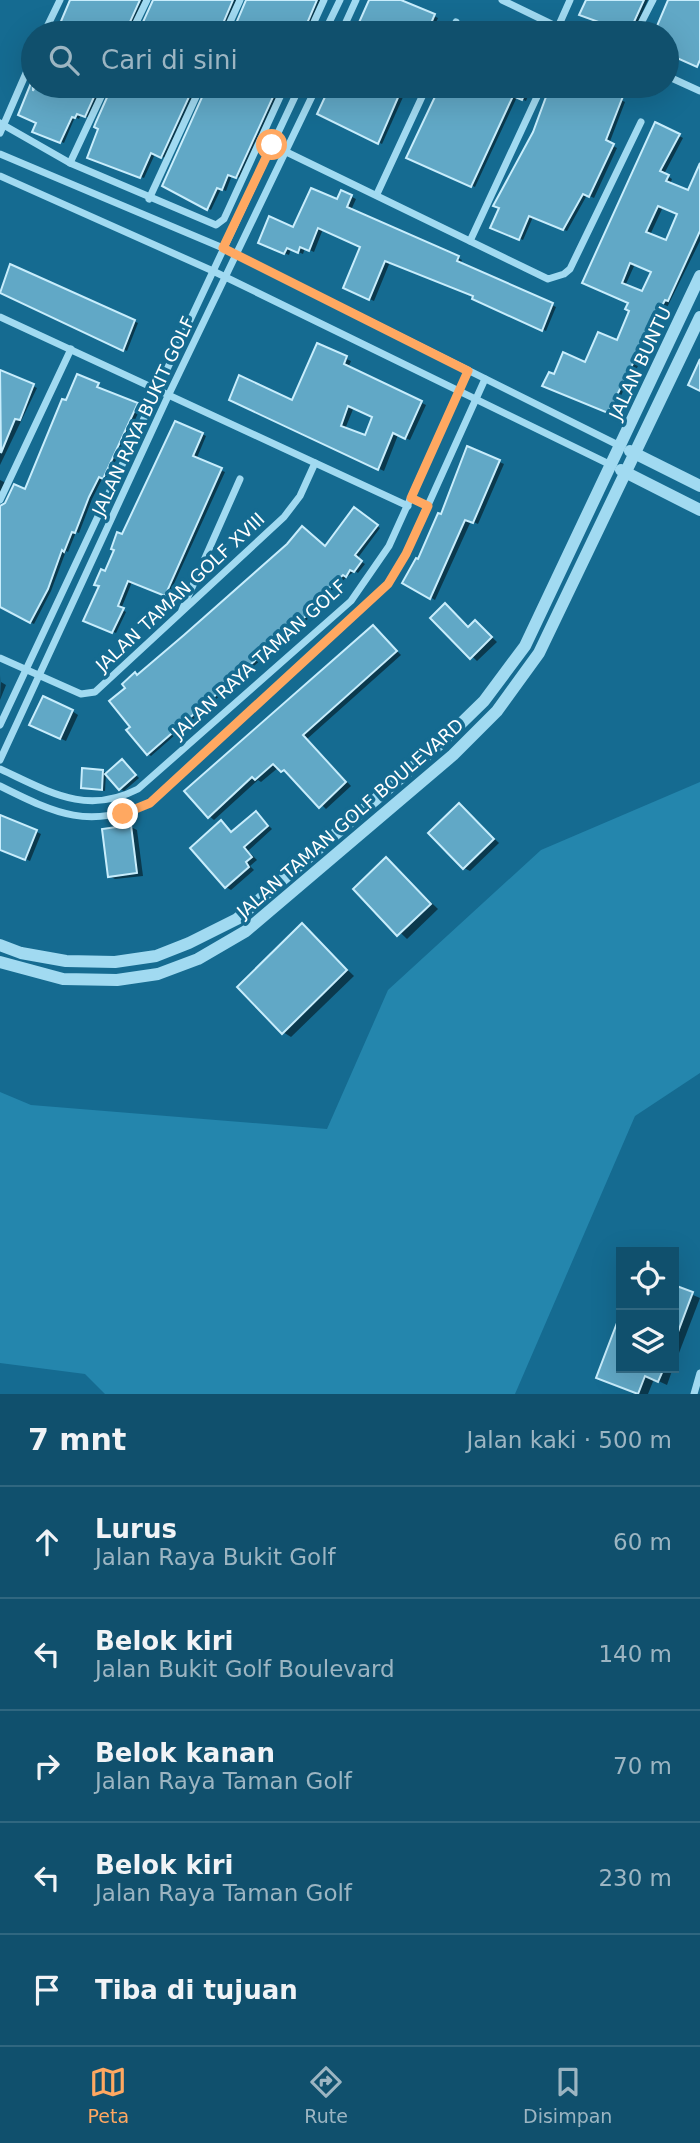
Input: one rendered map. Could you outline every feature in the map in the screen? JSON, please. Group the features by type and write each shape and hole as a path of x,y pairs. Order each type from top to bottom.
{"street":[{"path":"50,21 60,0"},
{"path":"137,21 147,0"},
{"path":"230,21 240,0"},
{"path":"314,21 324,0"},
{"path":"330,21 340,0"},
{"path":"346,21 356,0"},
{"path":"502,0 546,21"},
{"path":"561,21 570,0"},
{"path":"642,21 653,0"},
{"path":"679,80 699,88"},
{"path":"21,83 1,127 70,163 206,224 221,223 279,98"},
{"path":"70,163 100,98"},
{"path":"149,199 195,98"},
{"name":"JALAN RAYA BUKIT GOLF","path":"0,725 294,98"},
{"name":"JALAN RAYA BUKIT GOLF","path":"0,760 169,394 312,98"},
{"path":"377,194 421,98"},
{"path":"470,241 536,98"},
{"path":"272,145 548,279 570,269 641,122"},
{"path":"0,154 223,248 700,486"},
{"path":"0,176 213,271 477,398 700,510"},
{"name":"JALAN BUNTU","path":"612,465 700,275"},
{"path":"0,317 315,463 410,502 428,506"},
{"name":"JALAN BUNTU","path":"626,473 700,317"},
{"path":"0,499 71,349"},
{"name":"JALAN RAYA TAMAN GOLF","path":"0,769 67,799 96,801 119,798 138,789 351,601 384,555 468,371"},
{"name":"JALAN RAYA TAMAN GOLF","path":"0,786 66,815 97,819 123,814 150,803 388,584 406,554 485,379"},
{"name":"JALAN TAMAN GOLF XVIII","path":"0,658 81,694 95,692 284,517 300,496 315,463"},
{"name":"JALAN TAMAN GOLF BOULEVARD","path":"0,945 21,953 66,961 115,962 156,956 237,919 441,743 491,693 525,646 612,465"},
{"path":"426,467 442,474"},
{"name":"JALAN TAMAN GOLF BOULEVARD","path":"0,962 63,979 117,980 158,974 198,959 246,931 453,755 497,711 539,653 626,473"},
{"path":"181,613 240,480"},
{"path":"694,1394 700,1373"}],"shaded area":[{"path":"700,782 700,1073 635,1116 515,1394 105,1394 85,1374 0,1363 0,1092 31,1105 327,1129 388,990 541,850"}],"building":[{"path":"70,0 140,0 130,21 61,21"},
{"path":"153,0 233,0 224,21 143,21"},
{"path":"246,0 317,0 308,21 237,21"},
{"path":"369,0 401,0 435,14 432,21 360,21"},
{"path":"586,0 644,0 634,21 596,21 579,15"},
{"path":"668,0 700,0 700,60 697,67 679,59 679,21 659,21"},
{"path":"25,98 94,98 85,117 77,114 75,118 72,117 60,143 32,132 36,123 18,115"},
{"path":"107,98 188,98 161,158 151,153 140,178 87,158 98,129 94,127"},
{"path":"202,98 273,98 236,178 228,175 222,190 217,188 207,210 162,186"},
{"path":"324,98 398,98 378,144 317,114"},
{"path":"434,98 512,98 471,187 406,158"},
{"path":"546,98 622,98 606,140 614,144 589,197 583,194 563,230 529,216 519,240 490,228 499,208 493,206 533,132"},
{"path":"655,122 680,134 660,171 669,175 666,181 688,190 700,163 700,231 668,301 665,300 608,413 542,386 549,372 554,374 563,352 585,362 598,332 617,340 629,311 625,309 628,303 582,283","holes":["658,206 677,214 666,240 646,232","630,263 651,272 642,291 622,283"]},
{"path":"311,188 337,199 341,190 352,195 347,207 459,256 457,261 553,303 542,331 472,299 473,296 385,261 369,300 343,288 360,247 318,228 309,251 300,247 298,253 287,248 284,254 258,243 269,216 293,227"},
{"path":"10,264 135,320 123,351 0,293"},
{"path":"317,343 347,356 344,364 422,401 405,439 393,433 378,470 229,400 239,375 292,400","holes":["348,406 372,417 365,435 341,426"]},
{"path":"700,359 700,391 688,385"},
{"path":"0,370 34,384 20,420 15,419 1,453"},
{"path":"77,374 99,383 97,387 138,403 103,479 99,477 75,533 72,532 64,552 62,550 48,589 30,623 0,607 0,506 5,503 14,484 25,489 62,399 66,400"},
{"path":"175,421 203,433 193,456 222,468 165,596 128,581 118,606 124,608 112,633 83,621 99,586 94,585 101,569 105,571 114,550 111,549 117,532 122,534"},
{"path":"467,446 500,460 473,523 465,520 430,599 402,583 416,558 418,559 438,513 441,514"},
{"path":"354,507 378,525 355,555 362,561 354,572 350,570 346,577 343,575 319,598 321,601 305,617 147,755 126,730 130,727 109,701 125,688 122,684 135,672 137,675 184,635 287,544 302,526 325,546"},
{"path":"445,603 468,627 475,620 492,637 470,659 430,618"},
{"path":"373,625 397,651 303,735 346,782 319,808 284,770 281,772 273,764 255,780 252,777 208,818 184,791"},
{"path":"43,696 73,710 60,739 29,725"},
{"path":"122,759 136,775 119,790 105,774"},
{"path":"82,768 103,770 102,790 81,788"},
{"path":"459,803 494,839 463,869 428,833"},
{"path":"256,811 268,826 244,847 252,857 246,862 249,867 225,888 190,848 221,820 231,832"},
{"path":"0,815 37,830 25,860 0,850"},
{"path":"131,825 137,873 108,877 102,829"},
{"path":"386,857 431,904 397,936 353,889"},
{"path":"302,923 347,970 282,1034 237,987"},
{"path":"679,1287 693,1292 679,1329"},
{"path":"616,1326 616,1373 662,1373 658,1382 645,1376 638,1394 596,1378"}],"route":[{"path":"123,814 150,803 388,584 406,554 428,506 411,498 468,371 223,248 272,145"}]}
